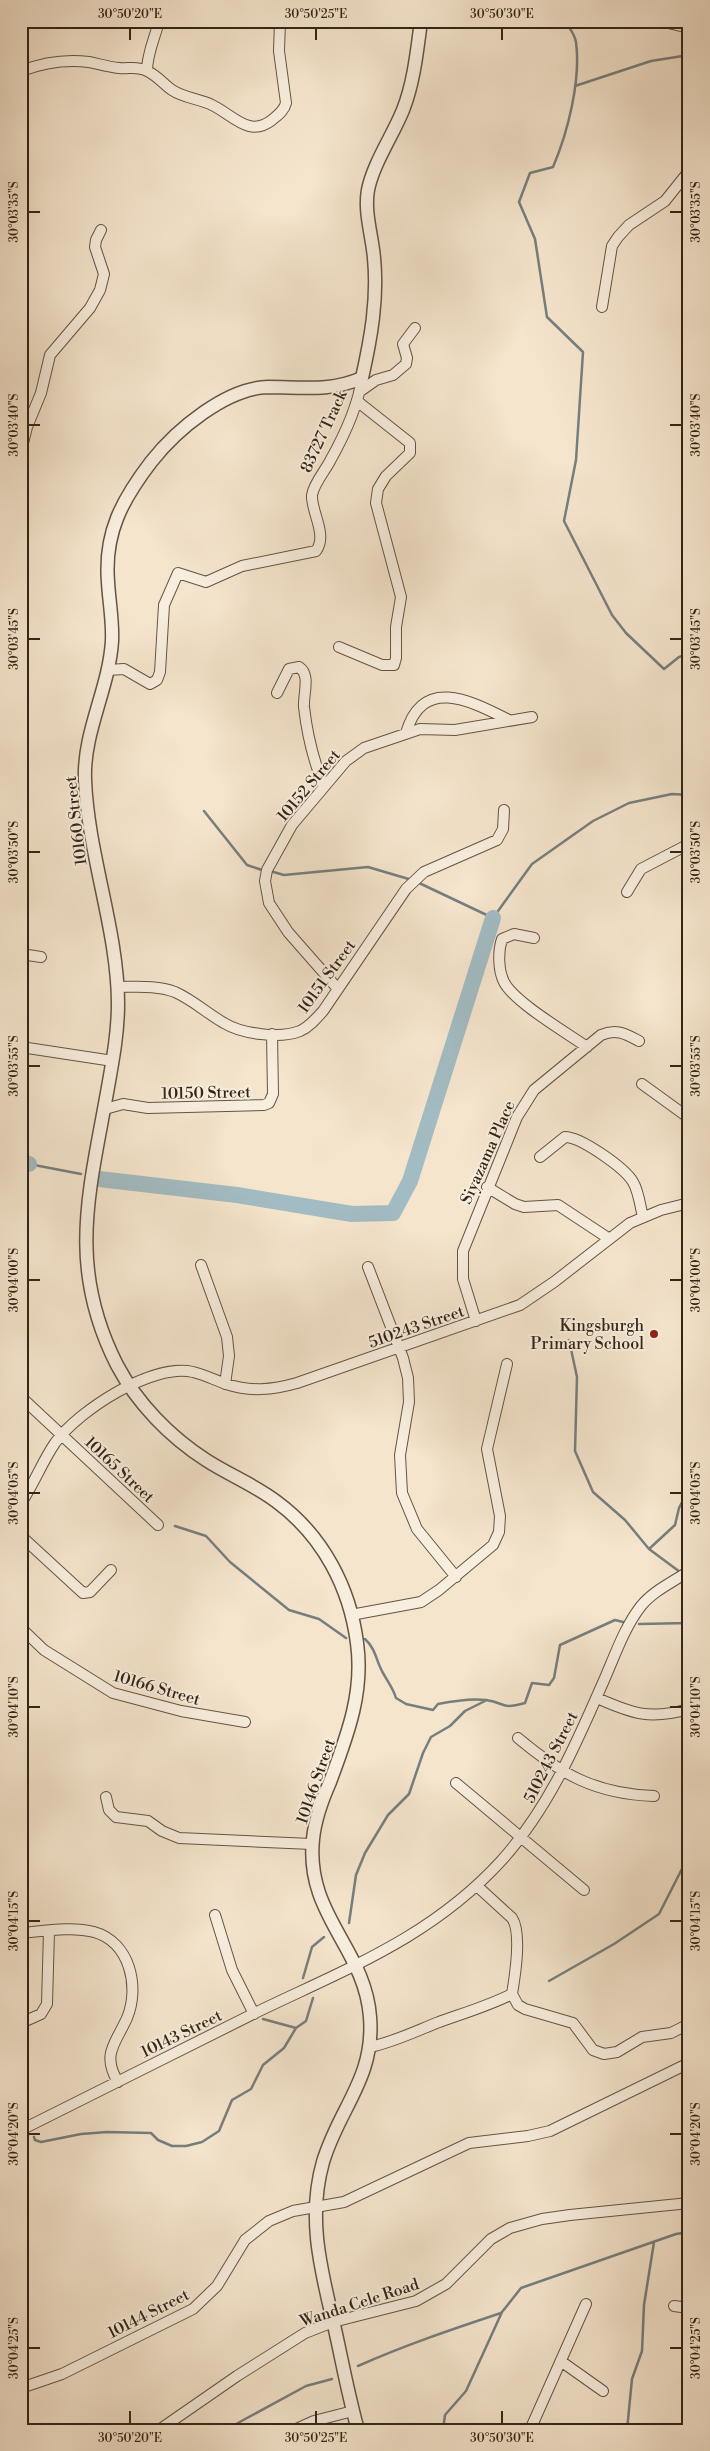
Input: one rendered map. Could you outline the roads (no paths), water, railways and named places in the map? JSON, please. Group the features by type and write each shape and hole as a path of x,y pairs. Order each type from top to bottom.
{"street":[{"path":"147,71 147,57 156,36 159,21"},
{"path":"21,71 39,65 80,61 121,69 135,68 147,71 173,91 210,104 247,126 264,127 283,110 286,103 279,51 280,21"},
{"name":"83727 Track","path":"108,670 124,670 150,684 157,680 160,672 164,605 178,573 206,582 242,566 316,551 320,546 313,492 335,452 358,397 373,321 375,294 374,258 367,204 368,191 372,176 393,135 408,98 421,21"},
{"path":"660,21 689,28"},
{"path":"602,307 612,246 618,236 629,225 665,200 689,171"},
{"path":"21,451 27,427 41,393 50,355 90,308 100,290 104,274 95,246 101,230"},
{"path":"339,647 382,665 394,664 396,658 396,627 401,597 376,503 382,482 410,453 410,443 358,397 376,380 393,375 406,364 407,358 403,344 415,328"},
{"name":"10160 Street","path":"130,1386 100,1327 86,1262 86,1217 113,1061 118,1008 118,987 89,827 85,778 88,740 108,670 113,631 106,561 109,539 128,498 149,465 162,450 199,416 245,391 262,387 330,388 362,378"},
{"path":"277,693 289,669 298,667 303,670 306,676 304,708 316,765 324,787"},
{"path":"406,733 413,712 429,700 442,697 476,703 510,720"},
{"name":"10152 Street","path":"338,989 275,914 269,903 265,881 272,858 284,837 324,787 354,754 420,729 455,730 532,717"},
{"name":"10151 Street","path":"118,987 152,987 174,992 234,1028 255,1033 300,1032 323,1011 412,882 436,865 497,840 503,829 504,810"},
{"path":"627,892 641,869 689,844"},
{"path":"534,938 514,934 502,939 500,968 504,982 513,994 587,1047"},
{"path":"21,954 41,957"},
{"name":"Siyazama Place","path":"476,1321 463,1280 463,1251 487,1187 517,1117 528,1098 544,1081 610,1031 620,1032 639,1041"},
{"name":"10150 Street","path":"104,1109 123,1104 148,1108 264,1105 268,1103 273,1094 272,1034"},
{"path":"21,1047 113,1061"},
{"path":"642,1084 689,1118"},
{"path":"540,1157 565,1137 586,1144 630,1178 636,1188 643,1216"},
{"path":"487,1187 515,1204 524,1207 558,1205 608,1238"},
{"name":"510243 Street","path":"21,1503 51,1450 62,1435 86,1414 130,1386 158,1375 181,1371 203,1375 225,1384 254,1390 280,1388 512,1308 534,1297 608,1238 643,1216 689,1203"},
{"path":"201,1265 227,1337 229,1356 225,1384"},
{"path":"368,1267 406,1370 409,1389 407,1417 400,1455 402,1493 417,1529 456,1577"},
{"path":"352,1615 421,1602 456,1577 493,1545 499,1532 500,1516 487,1449 507,1364"},
{"name":"10146 Street","path":"130,1386 150,1411 182,1443 204,1459 263,1492 296,1518 312,1536 335,1570 352,1615 359,1662 356,1704 349,1732 318,1812 312,1844 313,1870 320,1900 356,1965 370,2008 370,2047 360,2081 322,2163 315,2208 317,2251 358,2430"},
{"name":"10165 Street","path":"21,1397 158,1525"},
{"path":"21,1536 83,1593 90,1592 111,1570"},
{"name":"510243 Street","path":"356,1965 378,1956 447,1912 477,1886 520,1838 562,1772 641,1606 657,1592 689,1571"},
{"name":"10166 Street","path":"21,1628 44,1650 113,1693 181,1711 245,1722"},
{"path":"597,1698 643,1715 658,1716 689,1708"},
{"path":"518,1738 547,1763 562,1772 606,1791 654,1796"},
{"path":"456,1783 584,1890"},
{"path":"106,1798 109,1810 116,1817 148,1821 162,1831 179,1838 312,1844"},
{"path":"477,1886 512,1918 515,1924 516,1951 512,1994 518,2005 525,2009 573,2023 593,2050 604,2054 617,2052 642,2037 671,2033 689,2024"},
{"path":"215,1915 232,1970 254,2014"},
{"path":"21,2023 41,2014 47,2004 49,1931"},
{"path":"21,1933 87,1931 103,1936 118,1948 129,1964 133,1982 131,2005 110,2056 112,2069 118,2082"},
{"name":"10143 Street","path":"21,2130 356,1965"},
{"path":"370,2047 388,2043 437,2023 488,2006 512,1994"},
{"name":"10144 Street","path":"21,2388 62,2374 193,2309 213,2290 239,2246 255,2230 284,2214 344,2202 469,2143 528,2136 550,2131 689,2064"},
{"name":"Wanda Cele Road","path":"159,2430 292,2340 333,2322 416,2301 428,2295 446,2284 491,2239 510,2228 542,2219 689,2203"},
{"path":"530,2430 562,2362 586,2304"},
{"path":"674,2306 689,2308"},
{"path":"562,2362 603,2392"},
{"path":"294,2430 314,2421 353,2411"}],"waterway":[{"path":"565,21 575,39 577,73 572,106 564,138 553,167 530,173 519,202 535,239 547,317 583,352 576,460 564,521 612,615 626,633 664,669 679,657 689,654"},
{"path":"575,86 651,61 689,55"},
{"path":"417,882 493,918 532,864 593,821 629,803 672,794 689,795"},
{"path":"204,811 247,865 265,871"},
{"path":"270,871 284,875 368,867 412,880"},
{"path":"99,1179 237,1195 352,1214 393,1213 410,1181 493,918"},
{"path":"21,1162 29,1164"},
{"path":"29,1164 81,1174"},
{"path":"569,1340 577,1377 575,1451 593,1492 625,1520 649,1549 680,1572"},
{"path":"649,1549 675,1525 679,1508 689,1489"},
{"path":"175,1526 206,1536 230,1562 289,1610 319,1619 346,1638"},
{"path":"365,1639 374,1651 396,1698 406,1704 433,1710 438,1704 474,1699 493,1701 511,1706 525,1703 532,1683 549,1685 554,1678 560,1645 615,1620 623,1622"},
{"path":"639,1624 689,1623"},
{"path":"349,1923 356,1875 365,1853 388,1815 409,1794 423,1753 431,1737 450,1726 465,1711 485,1701"},
{"path":"549,1981 614,1944 659,1914 689,1855"},
{"path":"303,1978 312,1947 324,1937"},
{"path":"34,2137 35,2140 41,2142 81,2134 107,2132 151,2133 158,2140 172,2146 186,2146 202,2142 219,2131 232,2100 251,2089 263,2065 284,2048 296,2028 306,2021 313,1998"},
{"path":"263,2019 296,2028"},
{"path":"21,2121 27,2119 28,2122"},
{"path":"443,2430 445,2415 466,2391 502,2312 521,2288 676,2234 689,2232"},
{"path":"627,2430 632,2379 642,2351 644,2305 654,2242"},
{"path":"358,2366 411,2344 501,2313"},
{"path":"225,2430 306,2386 332,2379"}],"place":[{"name":"Kingsburgh Primary School","path":"654,1334"}]}
